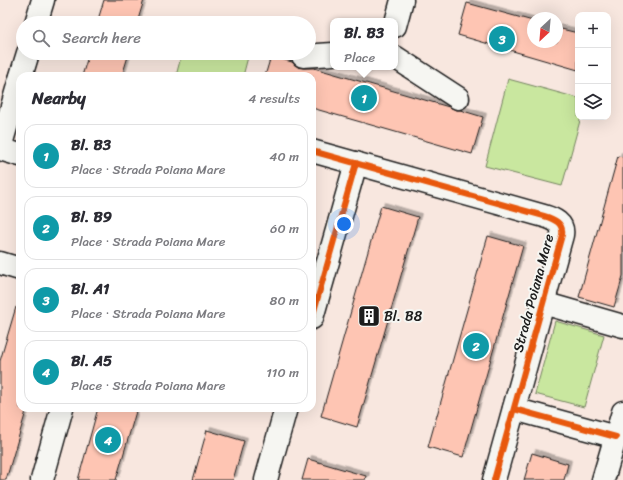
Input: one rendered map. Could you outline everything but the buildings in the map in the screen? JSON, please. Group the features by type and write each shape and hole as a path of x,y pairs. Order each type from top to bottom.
{"street":[{"path":"38,16 43,0"},
{"path":"397,18 402,0"},
{"path":"316,55 330,54"},
{"path":"398,59 458,98"},
{"path":"22,72 26,60"},
{"path":"16,90 4,122 0,149 16,154"},
{"name":"Strada Poiana Mare","path":"316,152 544,216 556,221 562,227 562,235 494,480"},
{"path":"316,304 356,163"},
{"path":"0,263 16,268"},
{"name":"Strada Poiana Mare","path":"543,303 623,326"},
{"path":"514,409 616,437"},
{"path":"42,480 61,412"},
{"path":"266,480 285,412"},
{"path":"603,480 623,412"}],"green space":[{"path":"180,60 247,60 244,72 177,72"},
{"path":"508,79 575,97 575,120 580,120 562,186 485,166"},
{"path":"555,321 604,335 584,407 535,394"}],"cycle path":[{"path":"316,152 544,216 555,220 560,225 562,235 494,480"},
{"path":"316,304 356,163"},
{"path":"514,409 616,437"}],"place":[{"name":"Bl. A1","path":"502,39"},
{"name":"Bl. B3","path":"364,98"},
{"name":"Bl. B8","path":"369,316"},
{"name":"Bl. B9","path":"476,346"},
{"name":"Bl. A5","path":"108,440"}]}
